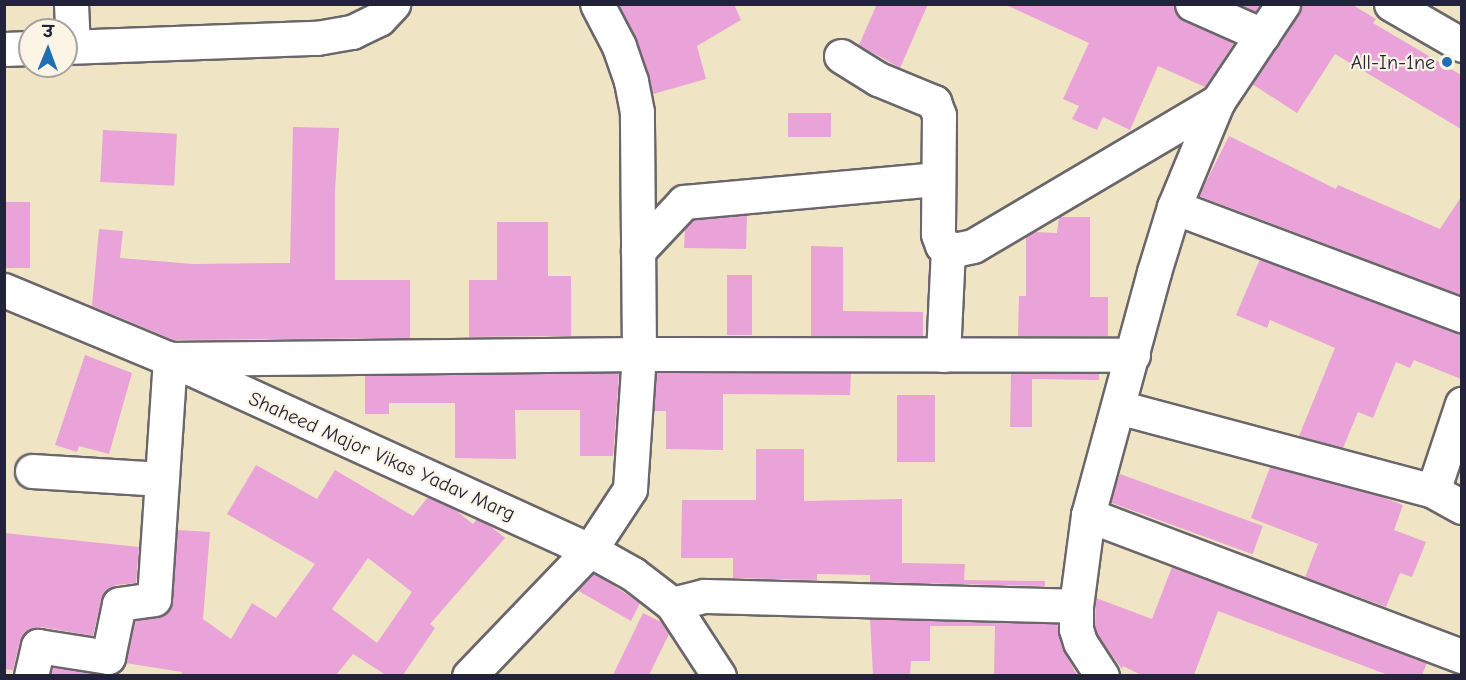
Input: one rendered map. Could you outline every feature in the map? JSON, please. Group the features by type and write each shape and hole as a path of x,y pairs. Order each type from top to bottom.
{"street":[{"path":"78,46 317,38 352,32 379,19 393,4"},
{"path":"469,675 590,550 630,489 639,354 637,112 631,81 619,46 597,4"},
{"path":"1192,4 1262,35"},
{"path":"1102,675 1080,642 1076,629 1076,606 1088,515 1174,207 1218,101 1283,4"},
{"path":"1391,4 1461,45"},
{"path":"841,56 878,80 934,102 939,115 938,234 942,245 954,250 973,246 1218,101"},
{"path":"638,251 684,201 938,179"},
{"path":"1174,207 1461,315"},
{"path":"942,355 948,247"},
{"name":"Shaheed Major Vikas Yadav Marg","path":"4,290 170,359 590,550 633,574 672,604 719,675"},
{"path":"31,675 38,646 108,657 119,604 154,599 170,359 639,354 1132,355"},
{"path":"1433,491 1461,404"},
{"path":"1118,407 1433,491 1461,507"},
{"path":"32,471 162,479"},
{"path":"1088,515 1461,656"},
{"path":"672,604 704,596 1076,606"}],"building":[{"path":"618,4 734,4 741,20 697,46 706,79 653,94 637,40"},
{"path":"877,4 928,4 900,68 859,45"},
{"path":"1004,4 1174,4 1177,15 1184,21 1234,43 1205,87 1158,66 1130,130 1103,117 1097,130 1072,119 1079,106 1063,99 1089,43"},
{"path":"1239,4 1260,4 1255,12"},
{"path":"1302,4 1351,4 1376,19 1373,23 1461,75 1461,129 1335,54 1297,113 1252,84 1299,14"},
{"path":"788,113 831,113 831,137 788,137"},
{"path":"293,127 339,128 335,190 335,280 410,280 410,338 174,340 92,306 99,229 123,231 120,258 193,264 290,263"},
{"path":"103,130 177,134 174,186 100,182"},
{"path":"1229,136 1336,189 1338,185 1440,229 1461,197 1461,295 1199,196"},
{"path":"4,202 30,202 30,268 4,268"},
{"path":"747,215 746,249 684,248 685,229 693,220"},
{"path":"1059,217 1090,217 1090,297 1108,297 1108,336 1018,336 1019,296 1026,296 1026,236 1033,232 1057,233"},
{"path":"497,222 548,222 548,276 571,276 571,336 469,337 469,280 497,280"},
{"path":"811,246 843,247 843,311 923,312 923,336 811,336"},
{"path":"1260,259 1461,333 1461,379 1414,360 1410,368 1396,362 1373,418 1358,412 1343,448 1299,436 1335,348 1270,320 1267,328 1236,315"},
{"path":"727,275 752,275 752,335 727,335"},
{"path":"85,355 132,373 109,454 79,446 77,452 55,445"},
{"path":"619,373 613,456 580,456 580,410 515,410 516,459 455,458 455,403 389,403 389,414 365,414 365,376"},
{"path":"657,373 851,373 850,395 723,394 723,450 666,449 666,411 654,411"},
{"path":"1011,374 1099,374 1099,380 1032,379 1032,427 1010,427"},
{"path":"897,395 935,395 935,462 897,462"},
{"path":"756,449 804,449 804,501 902,499 902,563 965,564 964,580 1045,581 1045,586 870,582 870,575 817,574 817,580 733,578 733,558 681,558 682,500 756,500"},
{"path":"256,465 317,499 335,470 413,516 428,497 454,509 473,524 477,519 488,524 505,538 430,624 435,628 403,675 386,675 353,654 336,675 181,675 182,672 125,663 135,621 157,617 170,608 177,530 210,532 203,619 231,639 252,603 276,618 315,564 227,514","holes":["368,558 412,592 377,643 332,609"]},
{"path":"1270,467 1377,495 1403,505 1394,530 1426,542 1412,577 1400,573 1386,607 1305,577 1318,544 1251,518"},
{"path":"1120,474 1263,526 1253,554 1110,502"},
{"path":"4,533 139,547 136,583 116,585 106,591 101,600 93,636 41,627 31,629 20,641 13,670 4,669"},
{"path":"1172,567 1427,663 1422,675 1388,675 1218,611 1194,675 1141,675 1123,666 1122,669 1097,634 1096,598 1152,619"},
{"path":"594,573 640,603 631,621 577,590"},
{"path":"643,613 661,622 669,634 649,675 613,675"},
{"path":"870,619 1057,624 1062,648 1077,675 994,675 995,626 930,626 930,661 911,661 910,675 873,675"},
{"path":"52,667 105,675 50,675"}],"place":[{"name":"All-In-1ne","path":"1447,62"}]}
